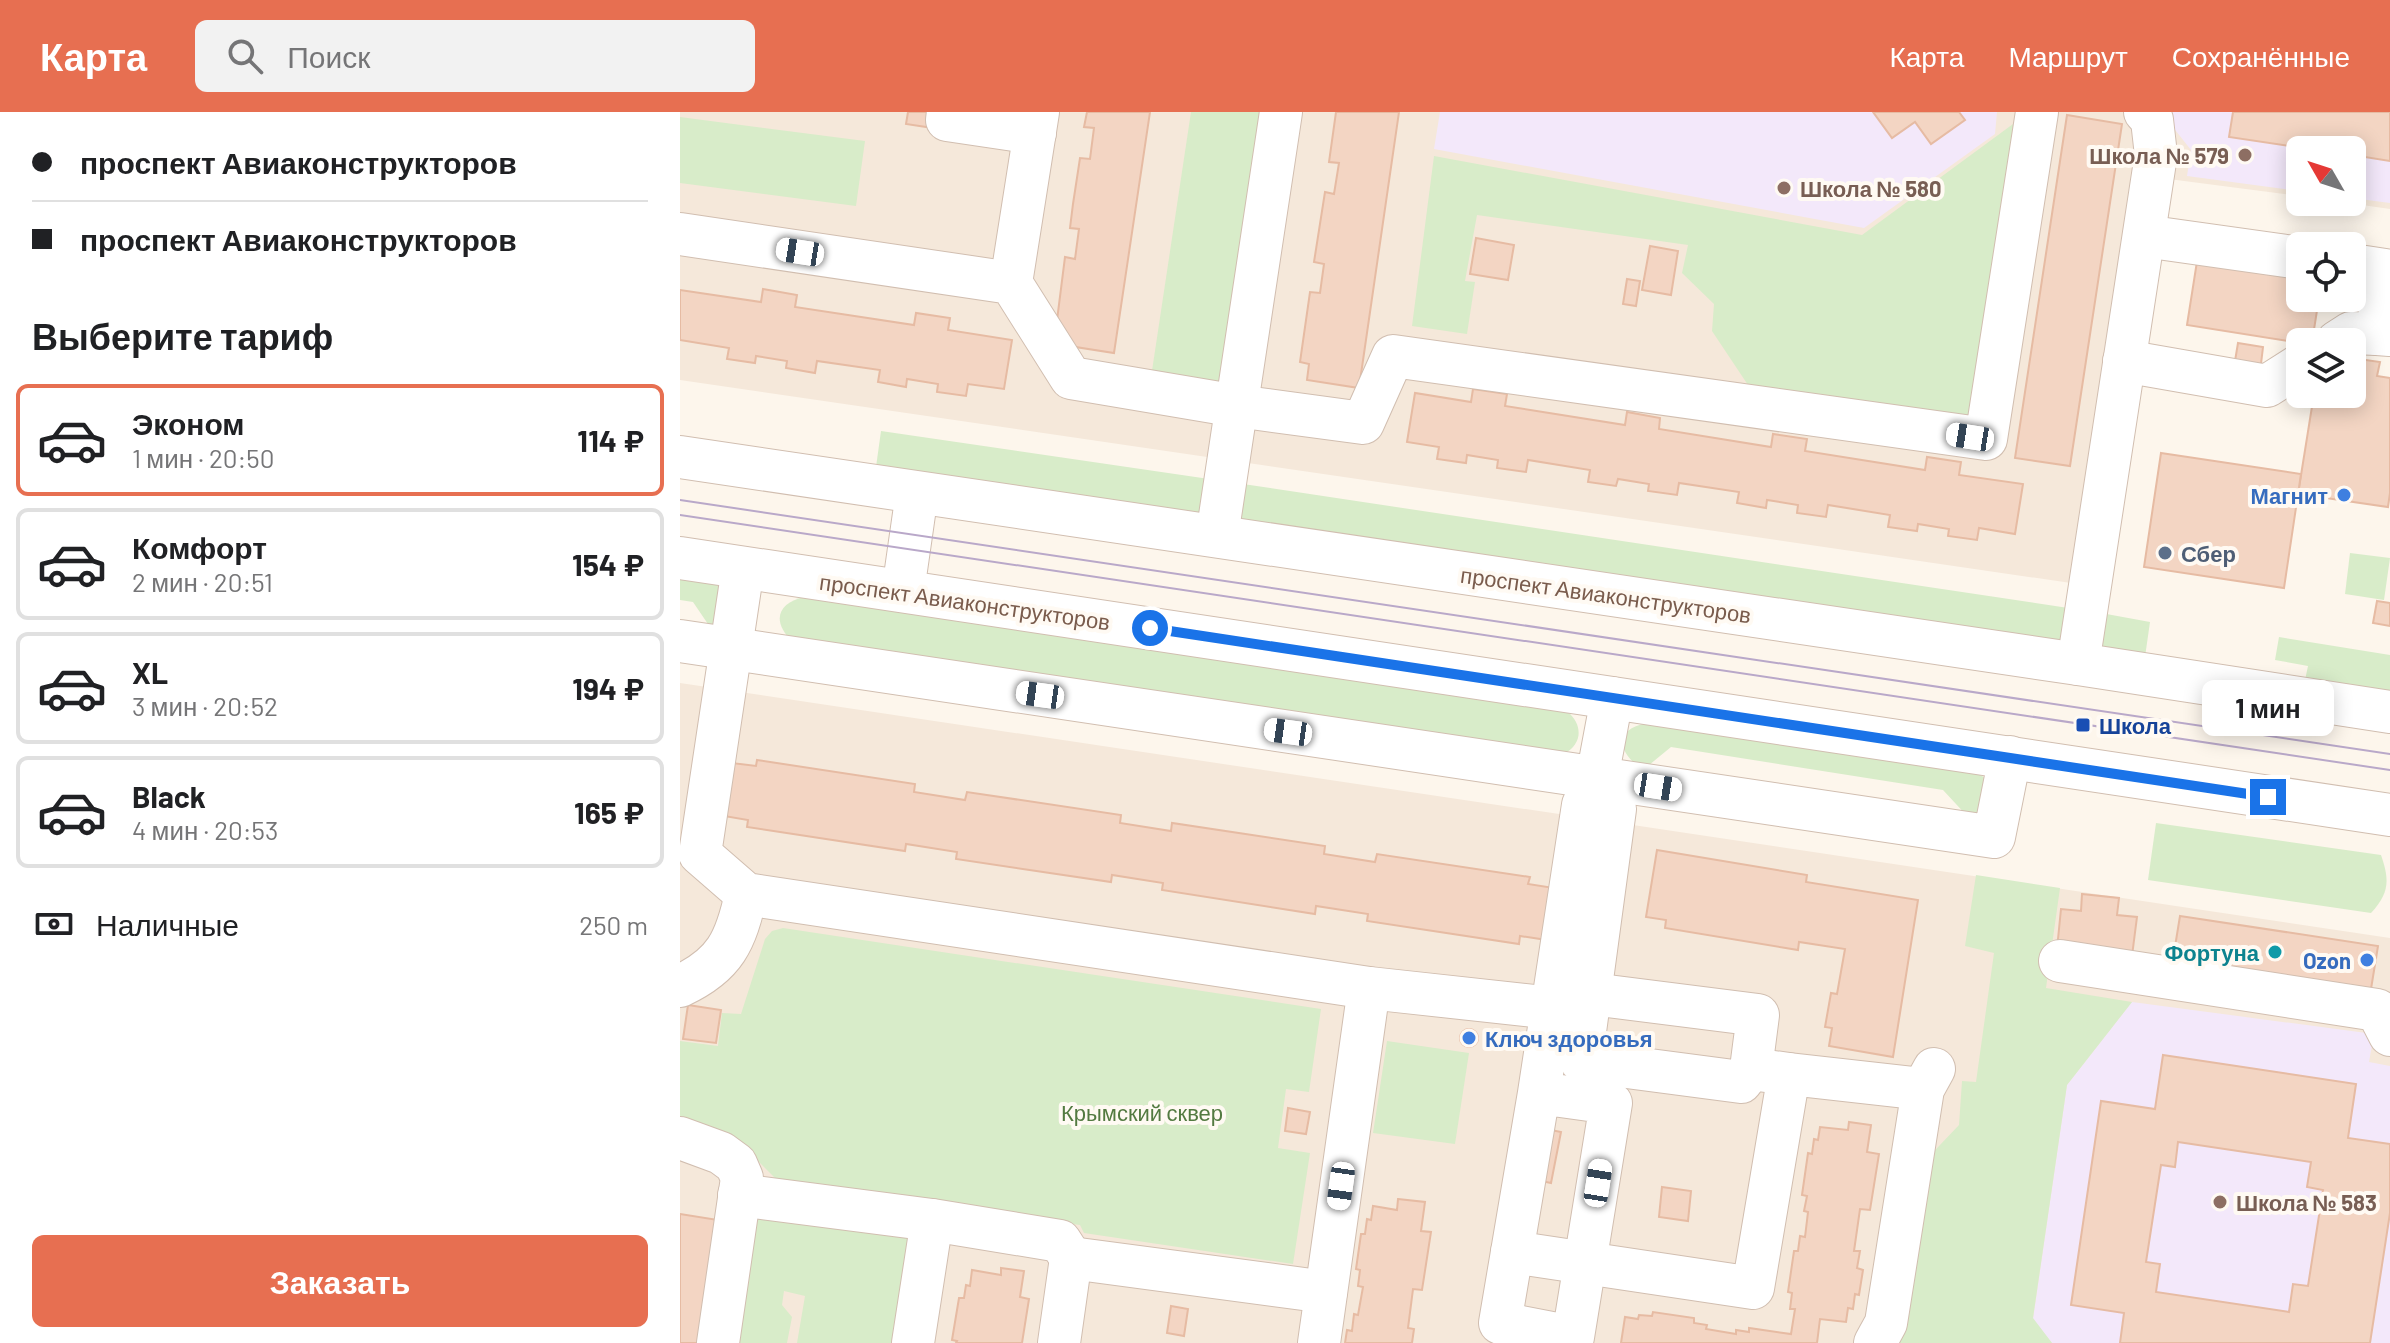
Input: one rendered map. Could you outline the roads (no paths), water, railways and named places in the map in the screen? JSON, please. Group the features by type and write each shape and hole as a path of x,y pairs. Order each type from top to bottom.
{"street":[{"path":"948,112 947,120 1037,123 1011,283 1071,378 1363,423 1393,356 1986,439 2037,112"},
{"path":"1217,536 1281,112"},
{"path":"2078,664 2156,155 2152,120 2145,112"},
{"path":"680,234 1011,283"},
{"path":"2144,236 2286,256"},
{"path":"2366,267 2385,270 2383,335"},
{"path":"2124,361 2267,386 2286,374"},
{"name":"проспект Авиаконструкторов","path":"680,457 2390,712"},
{"path":"903,591 917,493"},
{"name":"проспект Авиаконструкторов","path":"680,558 2390,815"},
{"path":"743,568 730,649 693,803 700,854 746,894 1369,988 1552,1008"},
{"path":"680,641 1994,837 2010,757"},
{"path":"1539,1093 1611,1103 1573,1337 1500,1323 1583,805 1597,778 1612,698"},
{"path":"1597,778 1615,809 1581,1061 1741,1082 1770,1072 1928,1079 1886,1323 1875,1343"},
{"path":"680,986 712,968 729,948 739,927 746,894"},
{"path":"2060,961 2377,1010 2390,1035"},
{"path":"1319,1343 1369,988"},
{"path":"1512,1252 1753,1288 1770,1072 1758,1015 1592,994"},
{"path":"680,1138 721,1153 736,1164 742,1178 718,1343"},
{"path":"739,1195 932,1220 1060,1241 1071,1258 1059,1343"},
{"path":"913,1343 932,1220"},
{"path":"1071,1258 1326,1292"}],"tram line":[{"path":"680,500 2390,754"},
{"path":"680,515 2390,770"}],"place":[{"name":"Школа № 579","path":"2245,155"},
{"name":"Школа № 580","path":"1784,188"},
{"name":"Магнит","path":"2344,495"},
{"name":"Сбер","path":"2165,553"},
{"name":"Школа","path":"2083,725"},
{"name":"Фортуна","path":"2275,952"},
{"name":"Ozon","path":"2367,960"},
{"name":"Ключ здоровья","path":"1469,1038"},
{"name":"Школа № 583","path":"2220,1202"}],"park label":[{"name":"Крымский сквер","path":"1142,1112"}]}
